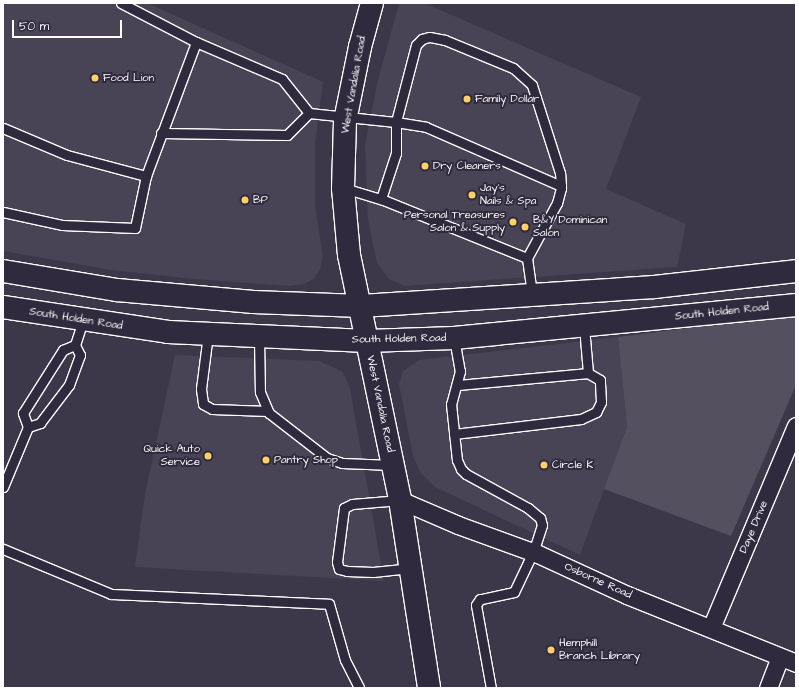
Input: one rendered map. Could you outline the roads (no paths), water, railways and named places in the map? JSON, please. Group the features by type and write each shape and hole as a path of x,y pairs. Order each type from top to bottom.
{"main road":[{"name":"West Vandalia Road","path":"372,3 360,47 346,118 342,188 349,255 361,306 367,342 400,500 429,688"},
{"path":"3,271 117,290 253,302 361,306 654,287 796,271"},
{"name":"South Holden Road","path":"3,307 83,321 168,332 367,342 454,338 796,305"}],"street":[{"name":"Daye Drive","path":"711,628 796,426"},
{"name":"Osborne Road","path":"400,500 458,525 533,552 627,595 796,664"},
{"path":"768,688 780,657"}],"lane":[{"path":"121,3 196,42 282,79 309,113 396,122 426,127 561,186"},
{"path":"380,199 396,153 396,122 416,45 429,37 445,40 513,68 532,85 560,173 561,186 557,203 527,258 532,295"},
{"path":"3,212 62,225 135,228 146,176 196,42"},
{"path":"161,134 286,136 309,113"},
{"path":"3,128 67,155 146,176"},
{"path":"342,188 380,199 527,258"},
{"path":"28,427 40,423 69,385 80,355 75,345 83,321"},
{"path":"584,326 588,372"},
{"path":"208,334 201,389 203,404 212,409 268,410"},
{"path":"259,337 260,392 268,410 327,458 342,462 392,465"},
{"path":"454,338 460,371 458,385 450,404 457,460 466,474 528,508 540,518 541,532 514,592 480,600 476,605 491,688"},
{"path":"3,487 28,427 23,413 63,350 75,345"},
{"path":"454,434 581,419 596,412 600,402 600,380 588,372 458,385"},
{"path":"400,500 352,504 344,508 337,562 339,569 347,571 373,572 410,568"},
{"path":"3,549 111,594 328,604 345,660 359,688"}],"place":[{"name":"Food Lion","path":"95,78"},
{"name":"Family Dollar","path":"467,99"},
{"name":"Dry Cleaners","path":"425,166"},
{"name":"Jay's Nails & Spa","path":"472,195"},
{"name":"BP","path":"245,200"},
{"name":"Personal Treasures Salon & Supply","path":"513,222"},
{"name":"B&Y Dominican Salon","path":"525,227"},
{"name":"Quick Auto Service","path":"208,456"},
{"name":"Pantry Shop","path":"266,460"},
{"name":"Circle K","path":"544,465"},
{"name":"Hemphill Branch Library","path":"551,650"}]}
